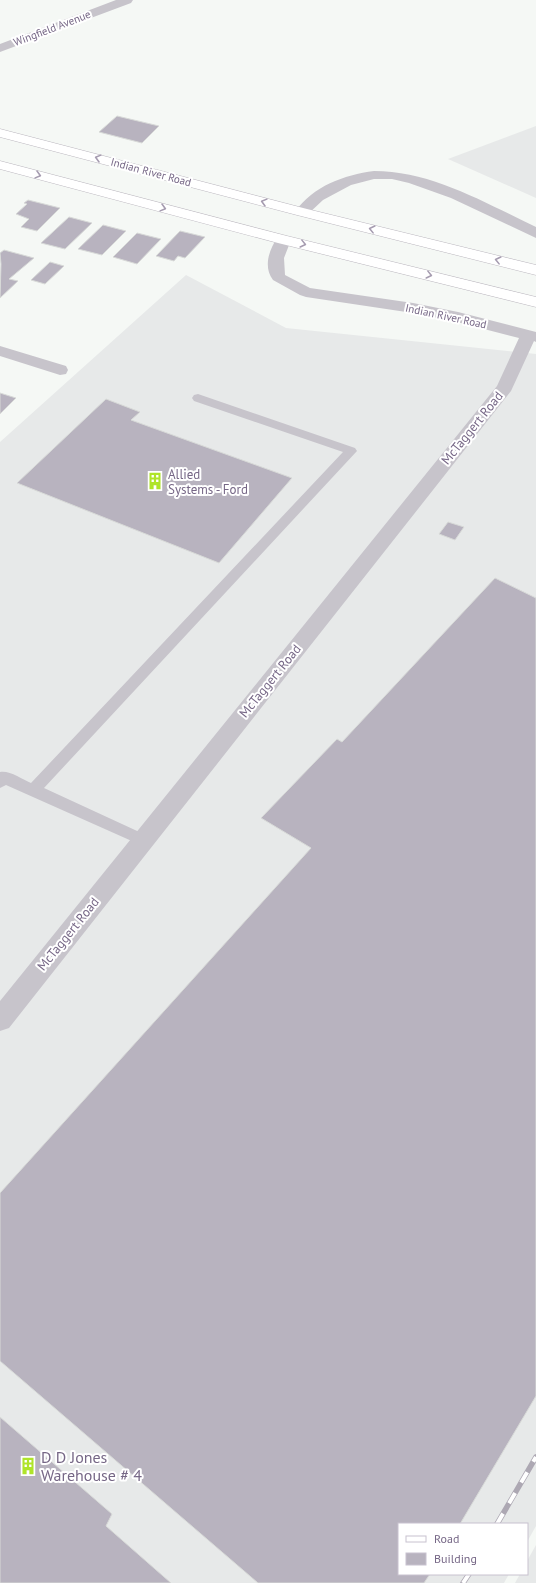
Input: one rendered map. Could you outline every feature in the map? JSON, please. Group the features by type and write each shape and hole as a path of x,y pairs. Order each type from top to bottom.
{"main road":[{"name":"Indian River Road","path":"0,133 302,212 536,270"},
{"path":"0,165 283,240 536,302"}],"street":[{"name":"Wingfield Avenue","path":"0,48 127,0"},
{"path":"302,212 319,195 354,178 375,174 398,176 430,184 536,234"},
{"name":"Indian River Road","path":"283,240 276,253 275,265 278,278 306,292 413,308 458,317 532,336"},
{"name":"McTaggert Road","path":"0,1020 505,387 532,336"},
{"path":"0,351 60,370"}],"lane":[{"path":"33,790 351,451 198,398"},
{"path":"0,782 4,777 143,840"}],"shaded area":[{"path":"536,126 536,198 448,159"},
{"path":"186,275 286,328 536,354 536,1526 528,1540 528,1523 398,1523 398,1575 508,1575 504,1583 0,1583 0,442"},
{"path":"536,1545 536,1583 515,1583 519,1575 528,1575 528,1559"}],"building":[{"path":"117,116 159,126 142,143 99,132"},
{"path":"28,200 60,208 37,231 21,227 29,219 16,214 27,204 24,203"},
{"path":"69,217 92,223 65,249 41,243"},
{"path":"103,225 126,231 102,255 78,249"},
{"path":"180,231 205,237 185,258 178,256 174,261 156,256"},
{"path":"137,233 161,239 137,264 113,257"},
{"path":"4,250 34,258 9,279 18,281 0,298 0,253"},
{"path":"50,262 64,266 45,284 31,280"},
{"path":"0,393 16,398 0,414"},
{"name":"Allied Systems - Ford","path":"106,399 140,412 131,420 292,478 219,563 17,483"},
{"path":"448,522 464,527 455,540 439,534"},
{"path":"495,578 536,598 536,1396 461,1523 398,1523 398,1575 429,1575 424,1583 258,1583 0,1361 0,1193 311,848 261,818 337,739 342,742"},
{"name":"D D Jones Warehouse # 4","path":"0,1417 112,1514 106,1526 171,1583 0,1583"}],"railway":[{"path":"498,1523 536,1457"},
{"path":"463,1583 468,1575"}],"place":[{"name":"Allied Systems - Ford","path":"155,481"},
{"name":"D D Jones Warehouse # 4","path":"28,1466"}]}
